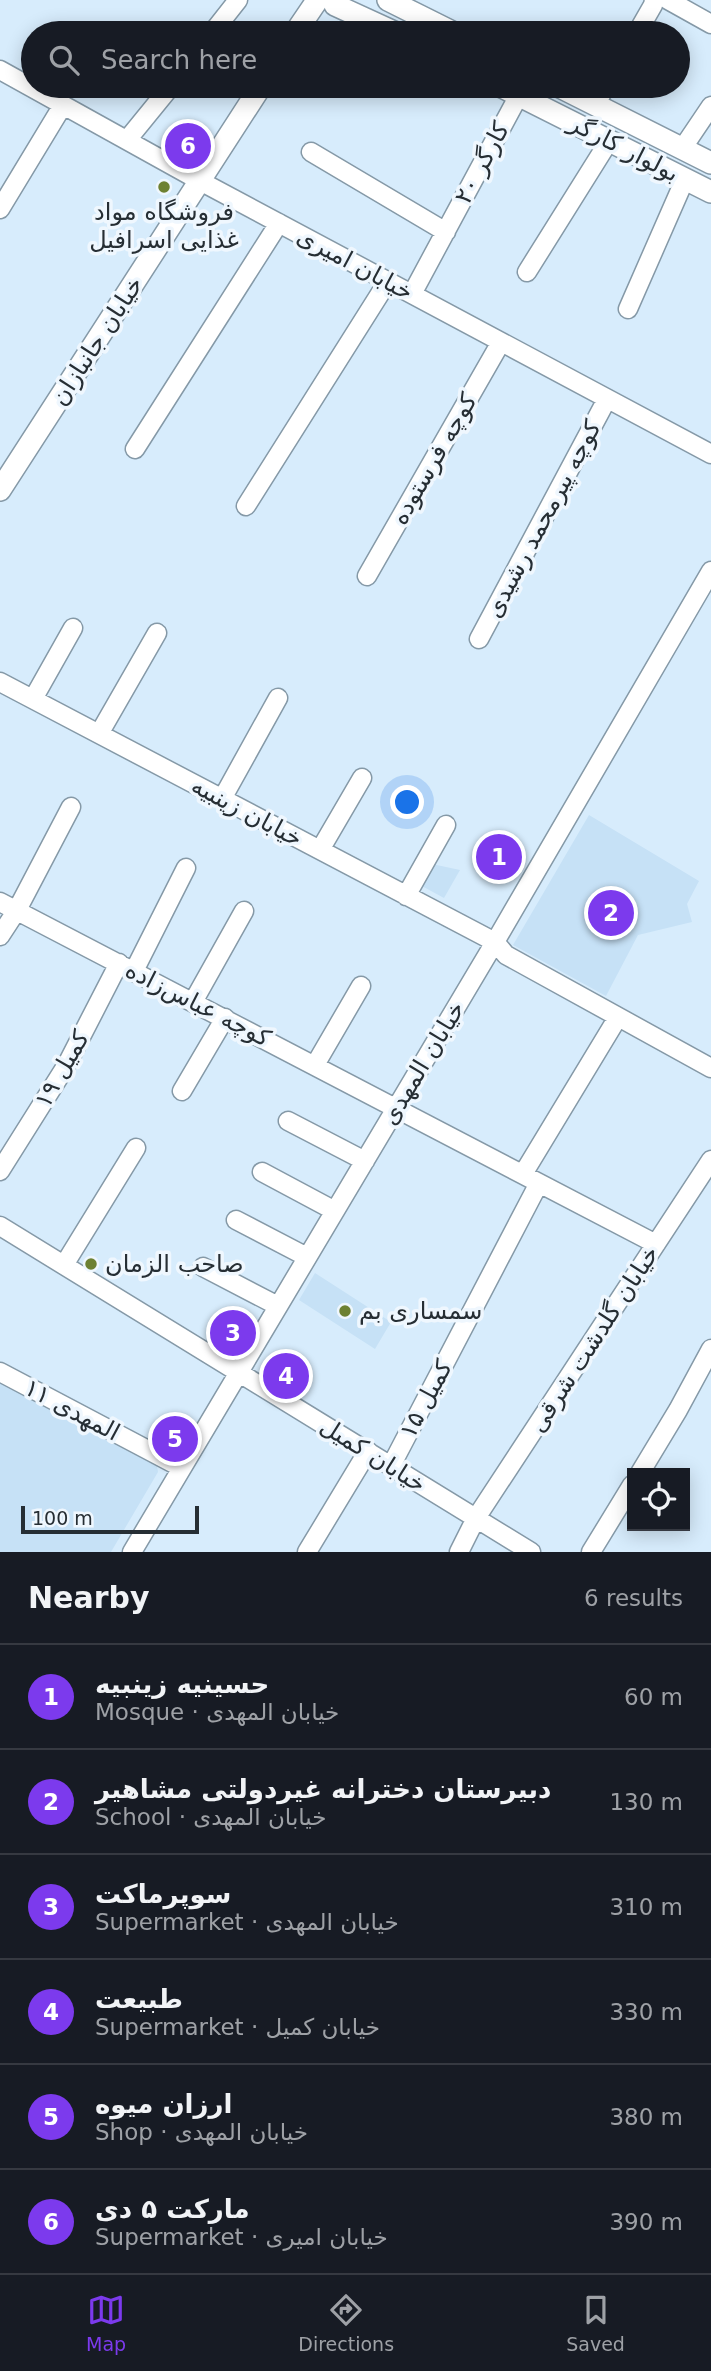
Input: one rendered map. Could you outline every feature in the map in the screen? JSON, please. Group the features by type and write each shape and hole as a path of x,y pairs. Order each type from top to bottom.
{"main road":[{"path":"388,0 429,21"},
{"path":"421,0 432,21"},
{"path":"307,21 327,2 369,21"},
{"name":"خیابان جانبازان","path":"0,490 253,98"},
{"name":"بولوار کارگر","path":"523,98 711,192"},
{"name":"بولوار کارگر","path":"581,98 711,163"}],"street":[{"path":"221,21 238,0"},
{"path":"643,21 654,0"},
{"path":"668,0 711,24"},
{"name":"خیابان امیری","path":"0,70 21,80"},
{"path":"0,209 57,98"},
{"name":"خیابان امیری","path":"60,98 127,141 200,181 711,454"},
{"path":"127,141 161,98"},
{"name":"کارگر ۲۰","path":"412,295 446,232 506,98"},
{"path":"595,105 599,98"},
{"path":"682,149 711,106"},
{"path":"527,272 608,141"},
{"path":"312,152 446,232"},
{"path":"628,309 685,179"},
{"path":"135,449 279,223"},
{"path":"246,506 388,281"},
{"name":"کوچه فرستوده","path":"367,576 501,342"},
{"name":"کوچه پیرمحمد رشیدی","path":"479,639 607,399"},
{"name":"خیابان المهدی","path":"132,1552 495,942 711,571"},
{"path":"33,699 73,628"},
{"path":"99,734 157,633"},
{"name":"خیابان زینبیه","path":"0,682 495,942 506,956 711,1068"},
{"path":"222,799 278,698"},
{"path":"320,850 362,778"},
{"path":"0,936 17,910 71,807"},
{"path":"406,895 446,825"},
{"name":"کمیل ۱۹","path":"0,1171 186,868"},
{"name":"کوچه عباس‌زاده","path":"0,901 656,1244"},
{"path":"193,1002 244,911"},
{"path":"315,1065 361,986"},
{"path":"523,1174 618,1017"},
{"path":"182,1091 225,1018"},
{"path":"288,1121 365,1161"},
{"path":"64,1265 136,1148"},
{"name":"خیابان گلدشت شرقی","path":"459,1552 476,1518 711,1160"},
{"path":"262,1172 335,1210"},
{"name":"کمیل ۱۵","path":"391,1466 539,1182"},
{"path":"236,1220 307,1257"},
{"name":"خیابان کمیل","path":"0,1226 531,1552"},
{"path":"203,1267 278,1306"},
{"path":"643,1468 711,1349"},
{"name":"المهدی ۱۱","path":"0,1371 182,1468"},
{"path":"307,1552 368,1451"},
{"path":"592,1552 627,1493"}],"shaded area":[{"path":"589,815 699,881 687,904 692,922 638,935 606,996 513,945"},
{"path":"432,864 460,870 444,898 420,885"},
{"name":"سمساری بم","path":"315,1273 391,1322 375,1349 299,1300"},
{"path":"0,1383 157,1466 158,1472 111,1552 0,1552"}],"place":[{"name":"مارکت ۵ دی","path":"188,146"},
{"name":"فروشگاه مواد غذایی اسرافیل","path":"164,187"},
{"name":"حسینیه زینبیه","path":"499,857"},
{"name":"دبیرستان دخترانه غیردولتی مشاهیر","path":"611,913"},
{"name":"صاحب الزمان","path":"91,1264"},
{"name":"سمساری بم","path":"345,1311"},
{"name":"سوپرماکت","path":"233,1333"},
{"name":"طبیعت","path":"286,1376"},
{"name":"ارزان میوه","path":"175,1439"}]}
